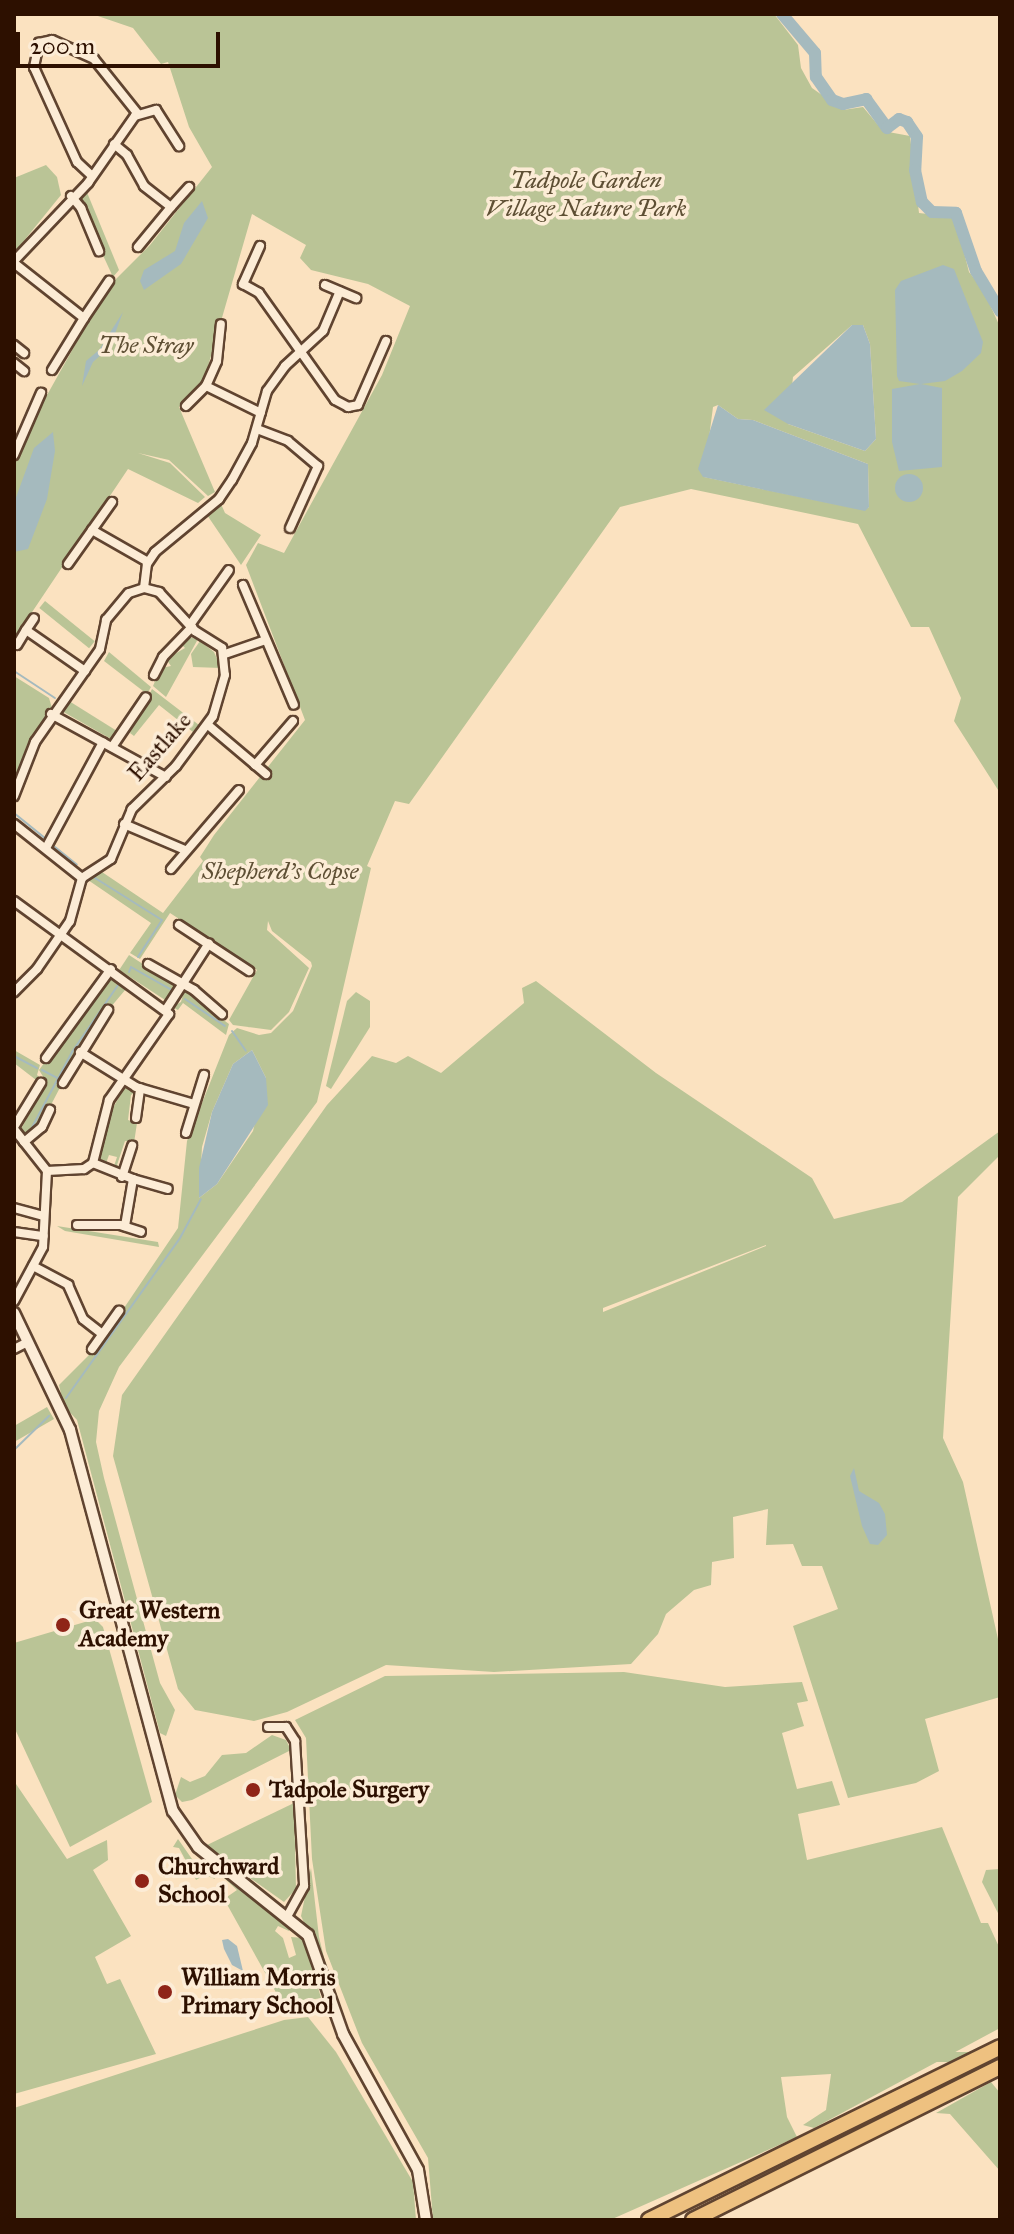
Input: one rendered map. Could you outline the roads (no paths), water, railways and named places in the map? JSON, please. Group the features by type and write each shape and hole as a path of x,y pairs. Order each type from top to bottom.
{"highway":[{"path":"649,2220 1000,2047"},
{"path":"693,2220 1000,2067"}],"street":[{"path":"91,175 77,162 34,67 39,43 52,40 94,59 138,114"},
{"path":"84,318 14,262 91,175 138,114 156,110 179,146"},
{"path":"114,144 127,155 144,186 171,207"},
{"path":"138,247 189,187"},
{"path":"71,196 81,208 99,251"},
{"path":"260,246 239,282 262,296 326,393 354,408 386,341"},
{"path":"52,370 109,281"},
{"path":"325,285 356,298"},
{"path":"144,588 148,562 221,497 257,429 276,377 325,329 340,291"},
{"path":"186,406 206,386 217,361 221,324"},
{"path":"14,345 24,353"},
{"path":"14,363 24,371"},
{"path":"206,386 261,413"},
{"path":"14,455 41,393"},
{"path":"14,425 24,429"},
{"path":"257,429 291,443 318,466 290,528"},
{"path":"68,564 112,502"},
{"path":"92,530 148,562"},
{"path":"154,675 163,657 191,626 229,570"},
{"path":"243,585 294,705"},
{"path":"14,796 51,714 101,647 109,615 129,593 144,588 162,594 191,626 225,654 266,640"},
{"path":"17,645 34,618"},
{"path":"26,630 85,671"},
{"name":"Eastlake","path":"82,878 111,859 132,809 166,777 208,725 225,675 225,654"},
{"path":"112,747 146,697"},
{"path":"51,714 166,777"},
{"path":"255,765 293,721"},
{"path":"208,725 266,774"},
{"path":"46,848 103,742"},
{"path":"171,869 239,790"},
{"path":"14,824 82,878 71,919 16,986"},
{"path":"124,824 185,850"},
{"path":"14,901 167,1008"},
{"path":"179,925 249,971"},
{"path":"47,1171 84,1169 93,1163 106,1106 167,1022 167,1008 209,943"},
{"path":"148,964 182,984 222,1014"},
{"path":"46,1058 111,969"},
{"path":"63,1083 108,1010"},
{"path":"80,1052 140,1088 194,1104"},
{"path":"186,1133 204,1075"},
{"path":"14,1301 33,1266 44,1236 47,1171 14,1128 41,1083"},
{"path":"136,1118 140,1088"},
{"path":"24,1142 42,1127 50,1110"},
{"path":"122,1177 132,1146"},
{"path":"93,1163 122,1177 168,1189"},
{"path":"125,1226 133,1179"},
{"path":"14,1208 44,1216"},
{"path":"77,1225 125,1226 141,1232"},
{"path":"14,1232 44,1236"},
{"path":"33,1266 65,1282 83,1319 102,1334"},
{"path":"92,1349 119,1311"},
{"path":"14,1313 74,1444 173,1811 195,1843 288,1915 308,1935 343,2034 418,2170 426,2220"},
{"path":"14,1349 28,1342"},
{"path":"268,1727 286,1727 295,1741 304,1886 288,1915"}],"waterway":[{"path":"782,14 815,53 816,77 832,100 843,104 866,99 887,128 899,119 907,122 917,137 915,170 922,202 932,212 956,213 976,271 1000,311"},
{"path":"14,671 55,698"},
{"path":"14,813 46,839"},
{"path":"55,847 77,865"},
{"path":"95,878 162,920 138,957"},
{"path":"129,972 131,967 170,989"},
{"path":"29,1133 72,1052 118,985"},
{"path":"185,999 225,1026"},
{"path":"232,1031 246,1051"},
{"path":"14,1056 37,1068"},
{"path":"42,1070 57,1078"},
{"path":"66,1398 180,1238 201,1199"},
{"path":"14,1450 49,1416"}],"place":[{"name":"Great Western Academy","path":"63,1625"},
{"name":"Tadpole Surgery","path":"253,1790"},
{"name":"Churchward School","path":"142,1881"},
{"name":"William Morris Primary School","path":"165,1992"}],"park label":[{"name":"Tadpole Garden Village Nature Park","path":"586,195"},
{"name":"The Stray","path":"146,346"},
{"name":"Shepherd's Copse","path":"280,872"}]}
